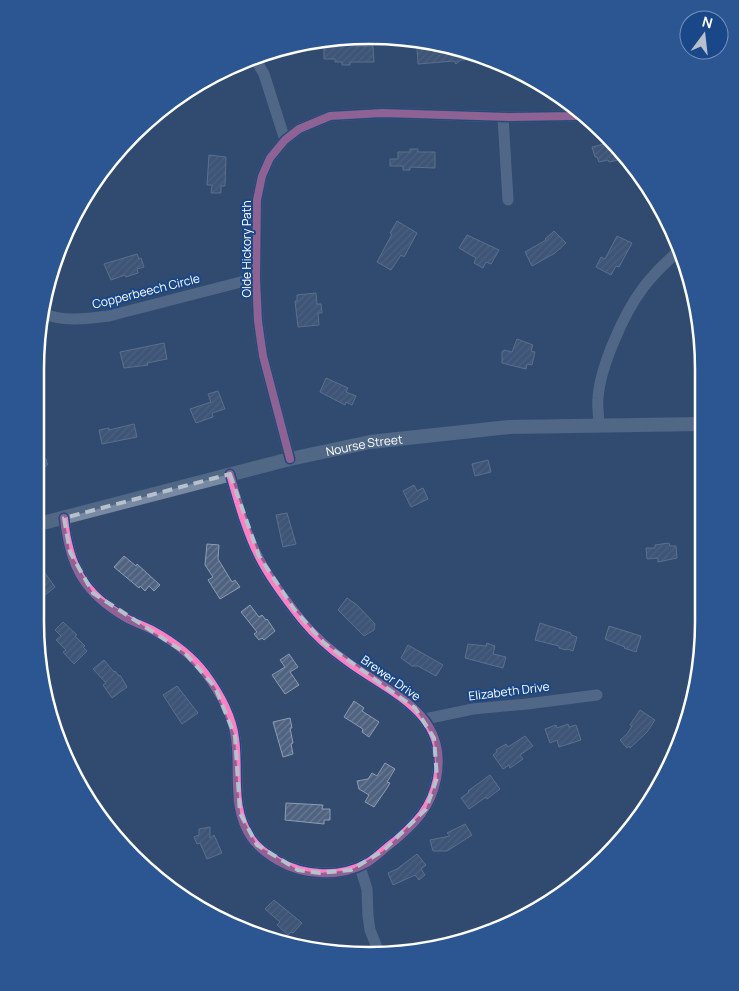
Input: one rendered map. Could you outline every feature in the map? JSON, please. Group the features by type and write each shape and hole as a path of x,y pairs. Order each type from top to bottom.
{"main road":[{"name":"Nourse Street","path":"44,523 230,474 355,444 408,436 509,427 695,424"}],"street":[{"path":"258,64 264,74 285,140"},
{"name":"Olde Hickory Path","path":"290,459 263,356 258,321 256,278 257,200 262,176 270,158 285,140 299,129 330,116 382,113 502,117 574,116"},
{"path":"502,117 508,200"},
{"path":"599,426 598,398 608,356 627,315 643,289 660,268 674,255"},
{"name":"Copperbeech Circle","path":"49,316 84,320 109,316 256,278"},
{"name":"Brewer Drive","path":"64,518 70,552 75,567 86,587 126,618 154,631 184,652 198,664 215,687 233,727 236,753 237,800 244,826 251,838 271,856 298,870 332,873 360,867 372,860 409,830 416,823 430,801 437,778 438,758 434,738 425,719 415,708 355,667 324,642 303,621 258,556 230,474"},
{"name":"Elizabeth Drive","path":"425,719 473,709 597,695"},
{"path":"360,867 367,890 370,930 377,947"}],"highlighted area":[{"path":"230,474 259,556 294,609 324,643 415,708 434,738 437,778 426,809 383,851 351,870 320,873 298,870 257,845 240,813 235,736 215,687 184,652 93,593 70,552 64,518"}],"building":[{"path":"352,44 352,46 373,46 374,62 350,62 350,65 342,65 342,62 335,62 335,59 324,59 324,48"},
{"path":"417,48 465,58 456,64 454,61 418,64"},
{"path":"604,144 618,160 599,162 597,157 595,157 592,147"},
{"path":"410,149 418,149 418,152 435,152 435,168 410,167 410,170 403,170 403,166 390,166 390,159 398,159 398,152 410,152"},
{"path":"209,155 226,157 225,186 221,186 221,193 211,193 212,185 207,185"},
{"path":"397,221 417,233 404,257 401,255 391,270 377,262"},
{"path":"554,231 566,243 555,253 532,266 525,252 546,240"},
{"path":"467,235 499,250 491,264 486,262 483,268 474,263 476,258 459,248"},
{"path":"617,236 632,243 619,267 616,266 611,275 596,267 601,257 605,259"},
{"path":"137,254 139,259 141,258 144,267 137,269 138,273 111,280 104,264"},
{"path":"316,293 317,304 321,304 322,313 318,313 319,325 298,327 295,301 297,301 297,295"},
{"path":"517,339 533,345 531,351 535,352 532,365 527,364 526,369 502,363 502,352 504,350 512,352"},
{"path":"164,343 167,359 147,363 148,365 124,368 120,352"},
{"path":"326,378 348,388 346,392 356,396 352,405 346,402 345,405 320,392"},
{"path":"218,391 225,409 212,413 213,417 196,423 190,409 211,402 208,394"},
{"path":"134,424 137,437 102,444 99,430 109,428 109,430"},
{"path":"44,457 47,460 48,464 44,468"},
{"path":"488,460 491,472 475,476 472,464"},
{"path":"414,485 417,491 423,488 428,499 411,507 403,491"},
{"path":"287,513 296,544 283,547 276,515"},
{"path":"669,543 670,546 676,546 677,558 658,562 658,558 647,559 646,548 655,548 655,545"},
{"path":"207,544 219,545 218,559 232,582 235,580 240,587 220,599 208,580 213,577 205,565"},
{"path":"124,556 136,566 137,564 160,585 154,591 149,586 145,591 140,586 139,588 114,567"},
{"path":"44,572 55,587 45,595 44,594"},
{"path":"347,598 357,605 375,624 374,630 364,636 338,610"},
{"path":"250,605 259,617 262,615 267,619 275,631 264,640 262,638 259,640 254,634 257,632 241,612"},
{"path":"63,622 77,635 75,636 85,646 83,647 87,651 74,664 63,652 66,650 56,640 61,636 55,630"},
{"path":"540,623 571,633 571,635 577,637 573,651 535,640"},
{"path":"609,626 641,636 636,652 605,639"},
{"path":"487,643 495,646 493,654 506,657 503,668 465,658 468,644 486,646"},
{"path":"408,645 443,665 436,676 418,666 412,666 401,658"},
{"path":"289,654 298,667 290,672 299,685 285,694 272,675 285,667 280,660"},
{"path":"104,660 114,672 120,675 127,687 112,698 103,685 106,683 93,669"},
{"path":"177,686 198,713 182,724 163,695"},
{"path":"354,701 364,708 362,711 379,722 369,737 362,732 363,729 344,717"},
{"path":"640,710 655,720 647,732 630,748 629,746 627,748 620,740 627,734 632,726 630,725"},
{"path":"290,718 293,754 283,757 273,722"},
{"path":"568,724 569,727 576,725 581,740 559,747 557,740 550,743 545,729 556,725 557,728"},
{"path":"525,736 533,746 520,755 523,759 510,768 509,765 503,769 493,755 497,752 496,750 506,744 508,747"},
{"path":"385,763 395,769 387,782 390,783 374,807 365,802 369,795 359,789 357,781 368,779 372,773 377,776"},
{"path":"490,775 500,789 469,809 461,798"},
{"path":"286,803 323,805 322,809 330,809 330,820 324,820 324,824 285,820"},
{"path":"465,824 472,835 447,851 433,851 430,840 450,836 447,833"},
{"path":"210,827 210,838 214,835 222,853 207,859 200,843 197,844 194,837 199,835 199,829"},
{"path":"417,854 426,865 421,869 425,875 419,880 415,875 393,885 388,873 397,869"},
{"path":"274,900 302,923 293,933 291,932 288,935 277,925 280,922 265,909"}],"cycle path":[{"path":"290,459 263,356 258,321 256,278 257,200 262,176 270,158 285,140 299,129 330,116 382,113 509,117 574,116"},
{"path":"64,518 66,535 74,564 89,588 99,599 126,618 154,631 181,649 200,667 220,696 228,712 235,738 240,814 244,826 253,841 274,859 299,870 334,873 356,868 371,861 395,841 410,828 427,807 437,779 439,756 434,737 426,721 413,707 335,653 312,632 284,597 263,565 254,547 230,474"}]}
